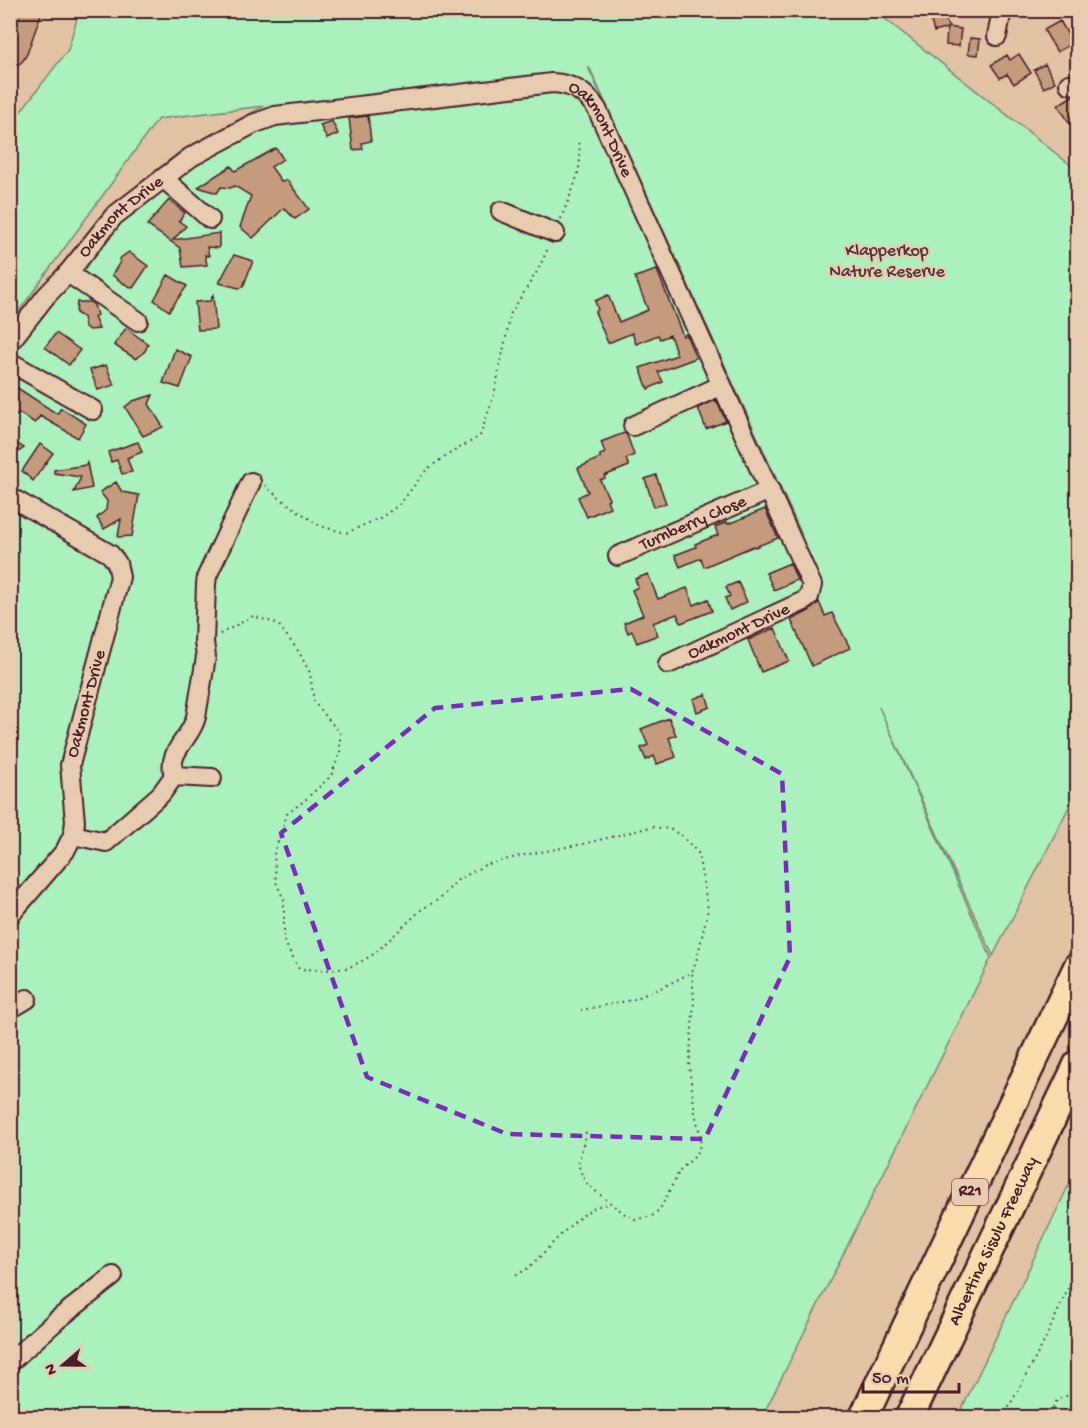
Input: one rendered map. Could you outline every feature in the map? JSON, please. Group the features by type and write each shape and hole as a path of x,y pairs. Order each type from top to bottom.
{"highway":[{"name":"R21","path":"863,1418 1077,966"},
{"name":"Albertina Sisulu Freeway","path":"909,1418 1077,1064"}],"street":[{"path":"997,36 1002,10"},
{"name":"Oakmont Drive","path":"10,342 114,216 191,157 253,124 275,116 552,83 572,86 586,94 597,109 811,580 812,589 809,597 801,603 668,664"},
{"path":"163,178 210,219"},
{"path":"501,211 555,233"},
{"path":"68,273 138,321"},
{"path":"10,362 93,410"},
{"path":"633,426 722,385"},
{"path":"174,776 172,770 174,753 194,726 206,657 204,621 207,576 251,482"},
{"name":"Turnberry Close","path":"618,556 770,490"},
{"name":"Oakmont Drive","path":"10,497 110,554 117,563 120,573 70,765 75,822 73,836"},
{"path":"10,915 65,851 73,836 106,842 161,794 174,776"},
{"path":"174,776 212,778"},
{"path":"10,1009 27,999"},
{"path":"10,1362 57,1320 113,1276"}],"path":[{"path":"251,482 264,485 320,526 346,533 382,517 400,504 427,469 480,436 494,395 511,313 538,270 561,221 576,178 581,161 577,139"},
{"path":"206,657 219,634 253,616 278,624 299,652 310,673 314,702 340,733 340,753 331,776 305,801 286,814 274,854 276,882 284,900 284,942 299,969 348,968 362,961 374,954 422,909 441,898 456,881 485,865 651,827 670,829 682,836 698,853 708,909 692,972 694,1001 689,1066 693,1101 701,1138 699,1149 680,1170 660,1209 652,1216 635,1219 625,1214 588,1185 582,1175 578,1164 586,1132"},
{"path":"581,1010 632,1000 692,972"},
{"path":"516,1275 529,1268 558,1238 597,1206 613,1205"},
{"path":"1003,1418 1043,1344 1077,1267"},
{"path":"1047,1418 1057,1400 1077,1391"}],"highlighted area":[{"path":"631,689 782,774 790,957 705,1139 507,1134 367,1077 281,833 435,708"}],"green space":[{"name":"Klapperkop Nature Reserve","path":"79,11 875,11 1077,170 1077,791 993,956 879,707 991,958 762,1417 11,1417 11,327 105,211 181,151 264,106 158,119 11,322 11,124 68,50","holes":["589,68 590,69 802,535"]},
{"path":"1077,1168 1077,1417 958,1417"}],"building":[{"path":"22,10 36,10 41,14 27,54 17,67 10,59 10,34"},
{"path":"928,10 943,10 948,27 961,29 959,46 946,45 947,28 934,32"},
{"path":"1060,21 1073,43 1057,52 1044,30"},
{"path":"970,38 980,39 978,55 968,54"},
{"path":"1019,54 1031,73 1014,84 1007,74 1000,78 991,65 1007,55 1010,60"},
{"path":"1045,64 1055,82 1044,88 1034,70"},
{"path":"1072,96 1077,101 1077,135 1058,105"},
{"path":"368,116 371,141 362,143 363,149 353,150 349,118"},
{"path":"332,121 338,134 327,139 320,125"},
{"path":"276,148 283,159 271,167 282,182 287,180 309,209 295,219 284,208 253,238 240,227 251,196 235,186 221,187 217,193 198,187 231,166 235,171"},
{"path":"169,200 185,213 179,221 186,226 173,240 219,233 219,248 207,247 209,256 205,255 207,265 183,267 180,248 147,225"},
{"path":"129,252 148,266 133,288 112,275 120,262 119,259"},
{"path":"234,255 253,261 243,287 239,288 219,283"},
{"path":"657,270 683,336 686,334 696,358 658,372 663,382 648,389 640,368 677,355 670,335 660,339 658,335 636,344 632,333 608,343 595,312 598,310 595,301 608,295 619,322 648,310 635,277"},
{"path":"168,275 187,286 169,311 154,300"},
{"path":"213,295 216,329 198,330 195,302 210,301"},
{"path":"77,302 90,302 94,305 97,315 94,317 99,329 89,330 85,327 83,317 76,313"},
{"path":"126,328 148,344 145,351 136,359 114,345"},
{"path":"56,333 80,350 69,365 45,347"},
{"path":"175,349 192,357 180,388 163,383"},
{"path":"106,365 114,385 98,390 90,370"},
{"path":"10,383 57,414 61,408 86,424 78,438 40,416 35,423 19,413 10,422"},
{"path":"153,395 149,404 163,427 143,436 125,407 133,401"},
{"path":"716,400 726,421 706,429 698,408"},
{"path":"624,433 627,435 634,455 626,459 629,466 604,476 605,478 600,480 609,499 607,500 610,507 587,517 578,497 588,492 578,468 600,458 600,455 605,453 601,442"},
{"path":"10,439 24,448 10,458"},
{"path":"138,442 142,452 127,458 132,472 122,474 117,460 111,462 108,452"},
{"path":"40,444 53,453 33,481 22,471"},
{"path":"87,463 92,488 74,492 81,477 54,473 54,470"},
{"path":"656,475 666,503 654,507 645,479"},
{"path":"116,482 122,492 139,495 132,536 118,537 121,519 104,529 97,518 106,510 107,501 100,492"},
{"path":"765,509 778,538 704,567 701,558 680,567 675,555 718,535 715,527"},
{"path":"790,563 797,580 774,590 766,573"},
{"path":"648,574 658,599 687,588 694,605 708,599 712,611 681,623 677,614 653,623 658,635 637,643 632,631 628,633 624,623 643,615 632,590 638,587 635,579"},
{"path":"738,582 747,602 730,610 725,598 730,596 726,587"},
{"path":"819,602 825,616 832,613 850,648 812,666 791,620 809,611"},
{"path":"775,628 789,661 761,672 748,640"},
{"path":"706,694 710,707 697,712 693,699"},
{"path":"669,718 676,735 669,738 676,757 657,764 654,756 646,760 641,748 648,745 641,729"}]}
